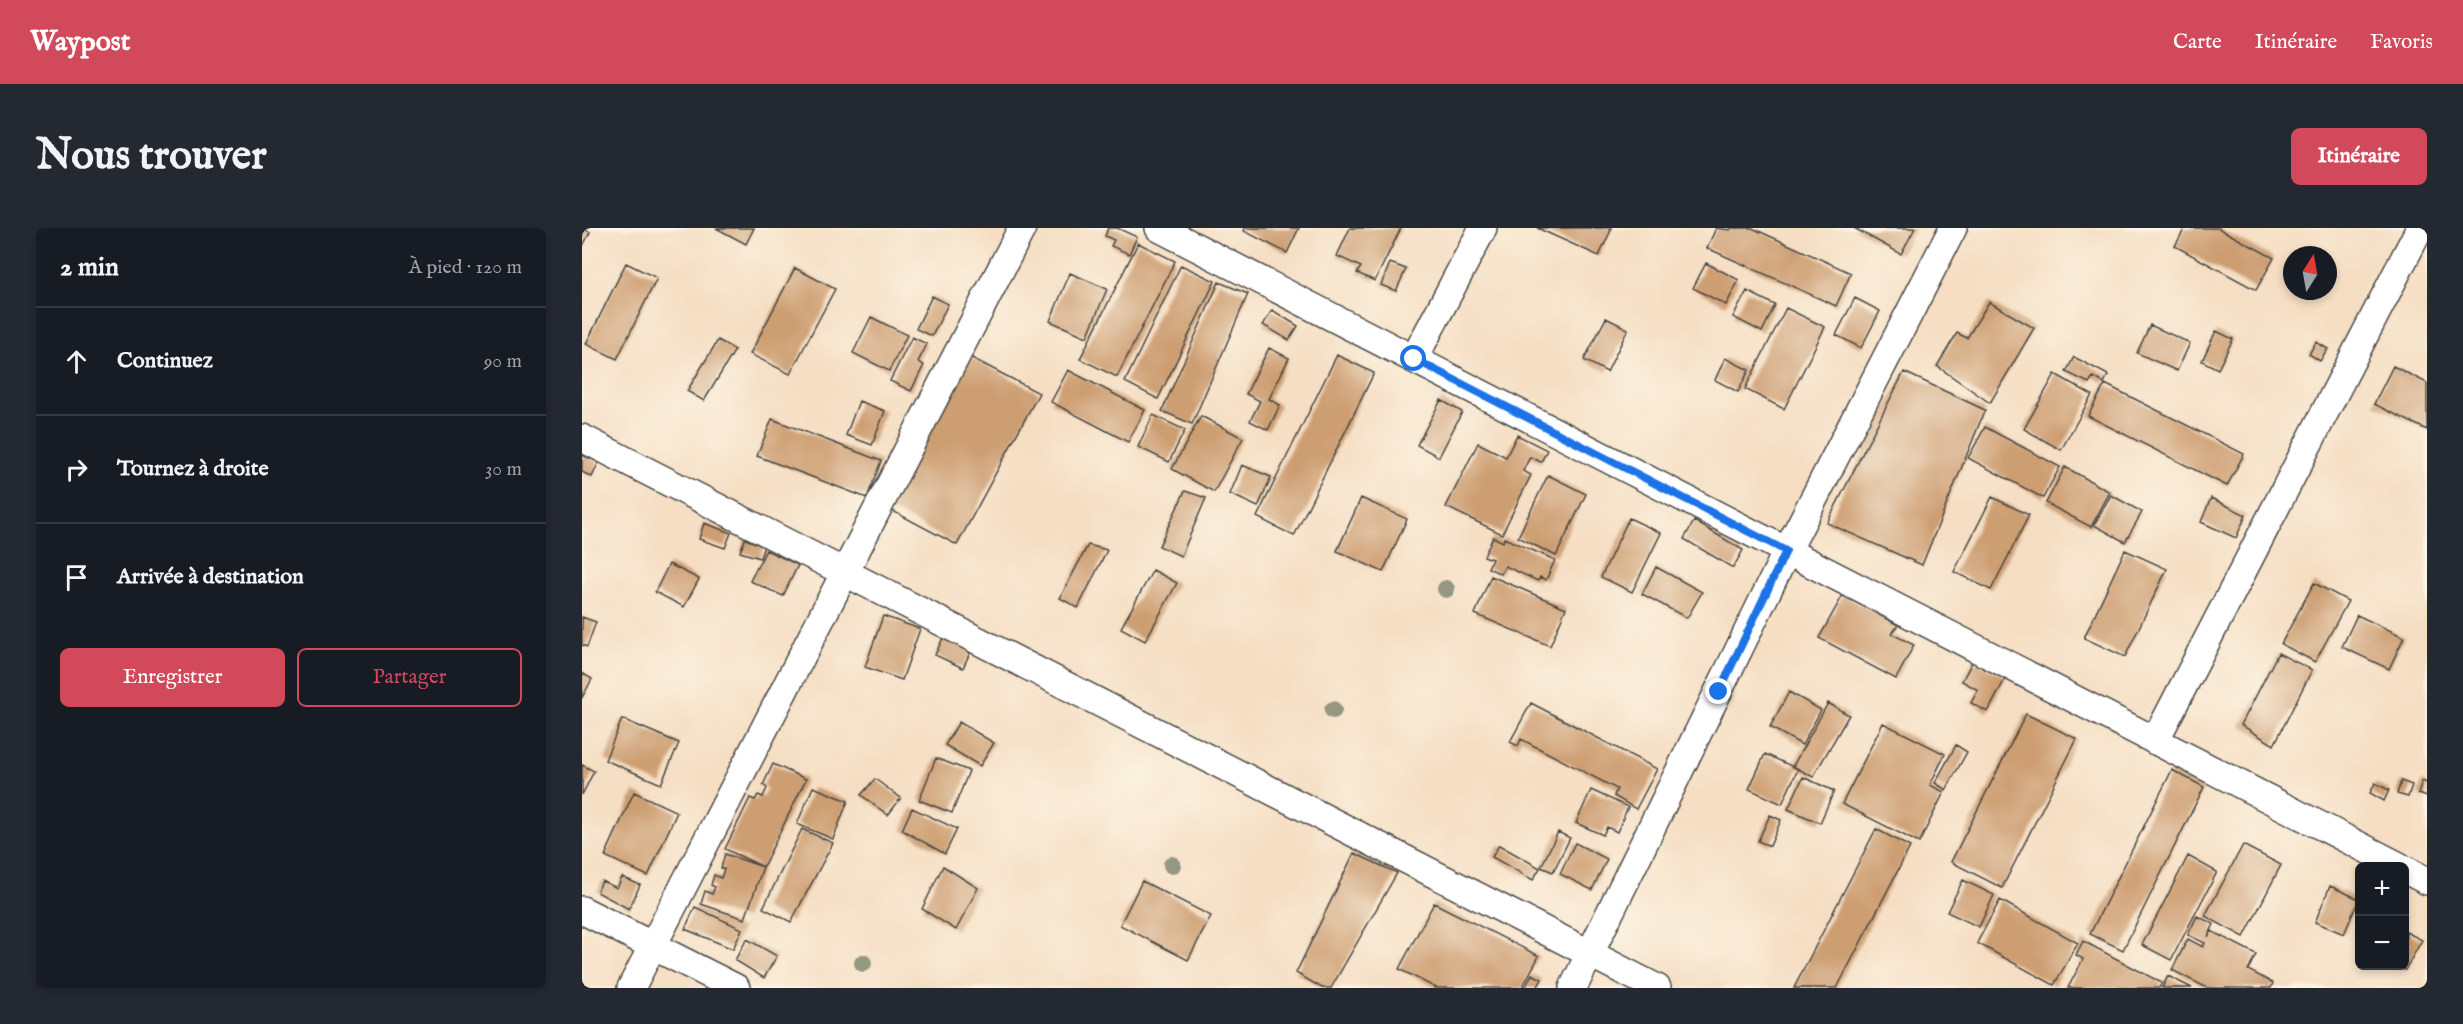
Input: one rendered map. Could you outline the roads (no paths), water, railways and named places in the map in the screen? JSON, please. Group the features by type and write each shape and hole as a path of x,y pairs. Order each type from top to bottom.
{"street":[{"path":"631,988 1022,228"},
{"path":"1159,228 2389,862"},
{"path":"1414,359 1483,228"},
{"path":"1574,988 1786,551 1953,228"},
{"path":"2156,741 2420,228"},
{"path":"582,438 1658,988"},
{"path":"2409,872 2427,881"},
{"path":"582,910 736,988"}]}
